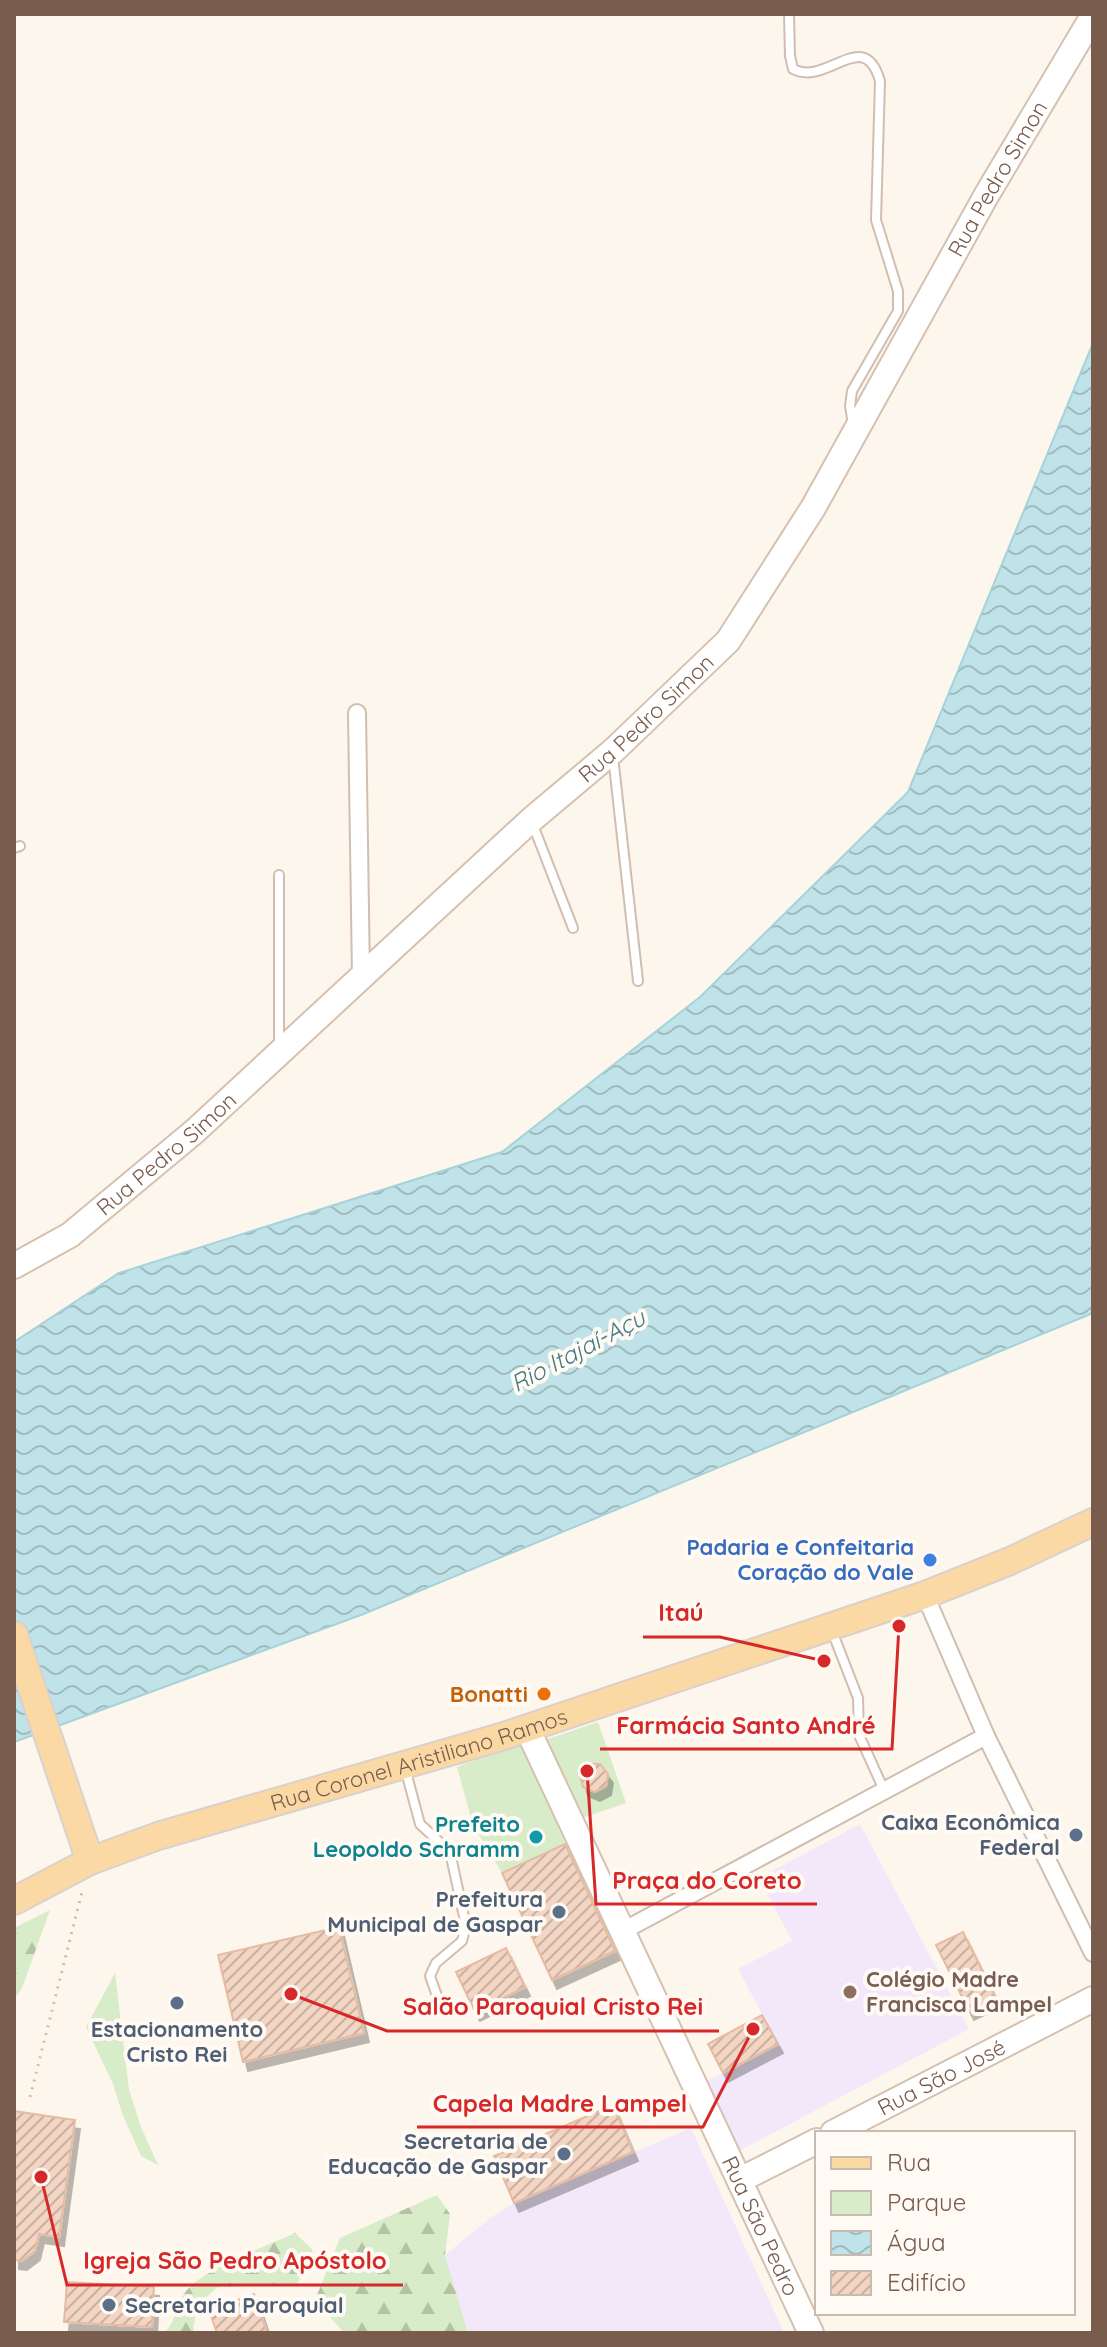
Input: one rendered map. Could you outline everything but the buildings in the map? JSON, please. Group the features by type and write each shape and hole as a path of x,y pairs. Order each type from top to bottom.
{"main road":[{"name":"Rua Coronel Aristiliano Ramos","path":"14,1901 90,1861 158,1836 527,1728 925,1595 1010,1561 1093,1522"},
{"path":"14,1635 90,1861"}],"street":[{"path":"1079,14 1080,39"},
{"name":"Rua Pedro Simon","path":"15,1264 70,1235 195,1131 531,820 613,751 728,641 813,508 986,196 1093,16"},
{"path":"357,713 361,976"},
{"path":"925,1595 986,1736 1093,1953"},
{"name":"Rua São Pedro","path":"527,1728 811,2333"},
{"path":"621,1932 986,1736"},
{"name":"Rua São José","path":"837,2131 1093,1999"},
{"path":"740,2180 815,2142"}],"lane":[{"path":"789,14 793,69 803,74 816,73 854,57 876,65 880,81 876,220 898,291 898,311 852,391 850,406 855,432"},
{"path":"613,751 638,981"},
{"path":"531,820 573,928"},
{"path":"279,875 279,1054"},
{"path":"831,1626 858,1698 859,1735 884,1790"},
{"path":"403,1763 420,1824 450,1852 466,1926 462,1941 436,1963 430,1976 441,2007"}],"path":[{"path":"30,2097 90,1861"}],"shaded area":[{"name":"Colégio Madre Francisca Lampel","path":"860,1824 969,2029 739,2151 702,2084 778,2044 738,1969 792,1941 759,1878"},
{"path":"691,2128 784,2333 468,2333 445,2255 514,2203"}],"green space":[{"path":"598,1722 626,1803 576,1820 548,1739"},
{"path":"524,1741 565,1844 502,1873 473,1825 457,1767"},
{"path":"50,1910 22,1988 14,2000 14,1928"},
{"path":"115,1973 129,2090 158,2165 141,2156 113,2084 86,2027"},
{"path":"437,2195 450,2214 445,2255 468,2333 344,2333 315,2300 340,2238"},
{"path":"295,2233 313,2250 297,2284 218,2287 197,2305 193,2333 164,2333 172,2323 184,2294 198,2281 224,2265"}],"water":[{"name":"Rio Itajaí-Açu","path":"1093,343 1093,1313 361,1615 14,1742 14,1342 119,1273 502,1152 700,997 908,792"}],"place":[{"name":"Padaria e Confeitaria Coração do Vale","path":"930,1560"},
{"name":"Farmácia Santo André","path":"899,1626"},
{"name":"Itaú","path":"824,1661"},
{"name":"Bonatti","path":"544,1694"},
{"name":"Praça do Coreto","path":"587,1771"},
{"name":"Caixa Econômica Federal","path":"1076,1835"},
{"name":"Prefeito Leopoldo Schramm","path":"536,1837"},
{"name":"Prefeitura Municipal de Gaspar","path":"559,1912"},
{"name":"Colégio Madre Francisca Lampel","path":"850,1992"},
{"name":"Salão Paroquial Cristo Rei","path":"291,1994"},
{"name":"Estacionamento Cristo Rei","path":"177,2003"},
{"name":"Capela Madre Lampel","path":"753,2029"},
{"name":"Secretaria de Educação de Gaspar","path":"564,2154"},
{"name":"Igreja São Pedro Apóstolo","path":"41,2177"},
{"name":"Secretaria Paroquial","path":"109,2305"}]}
